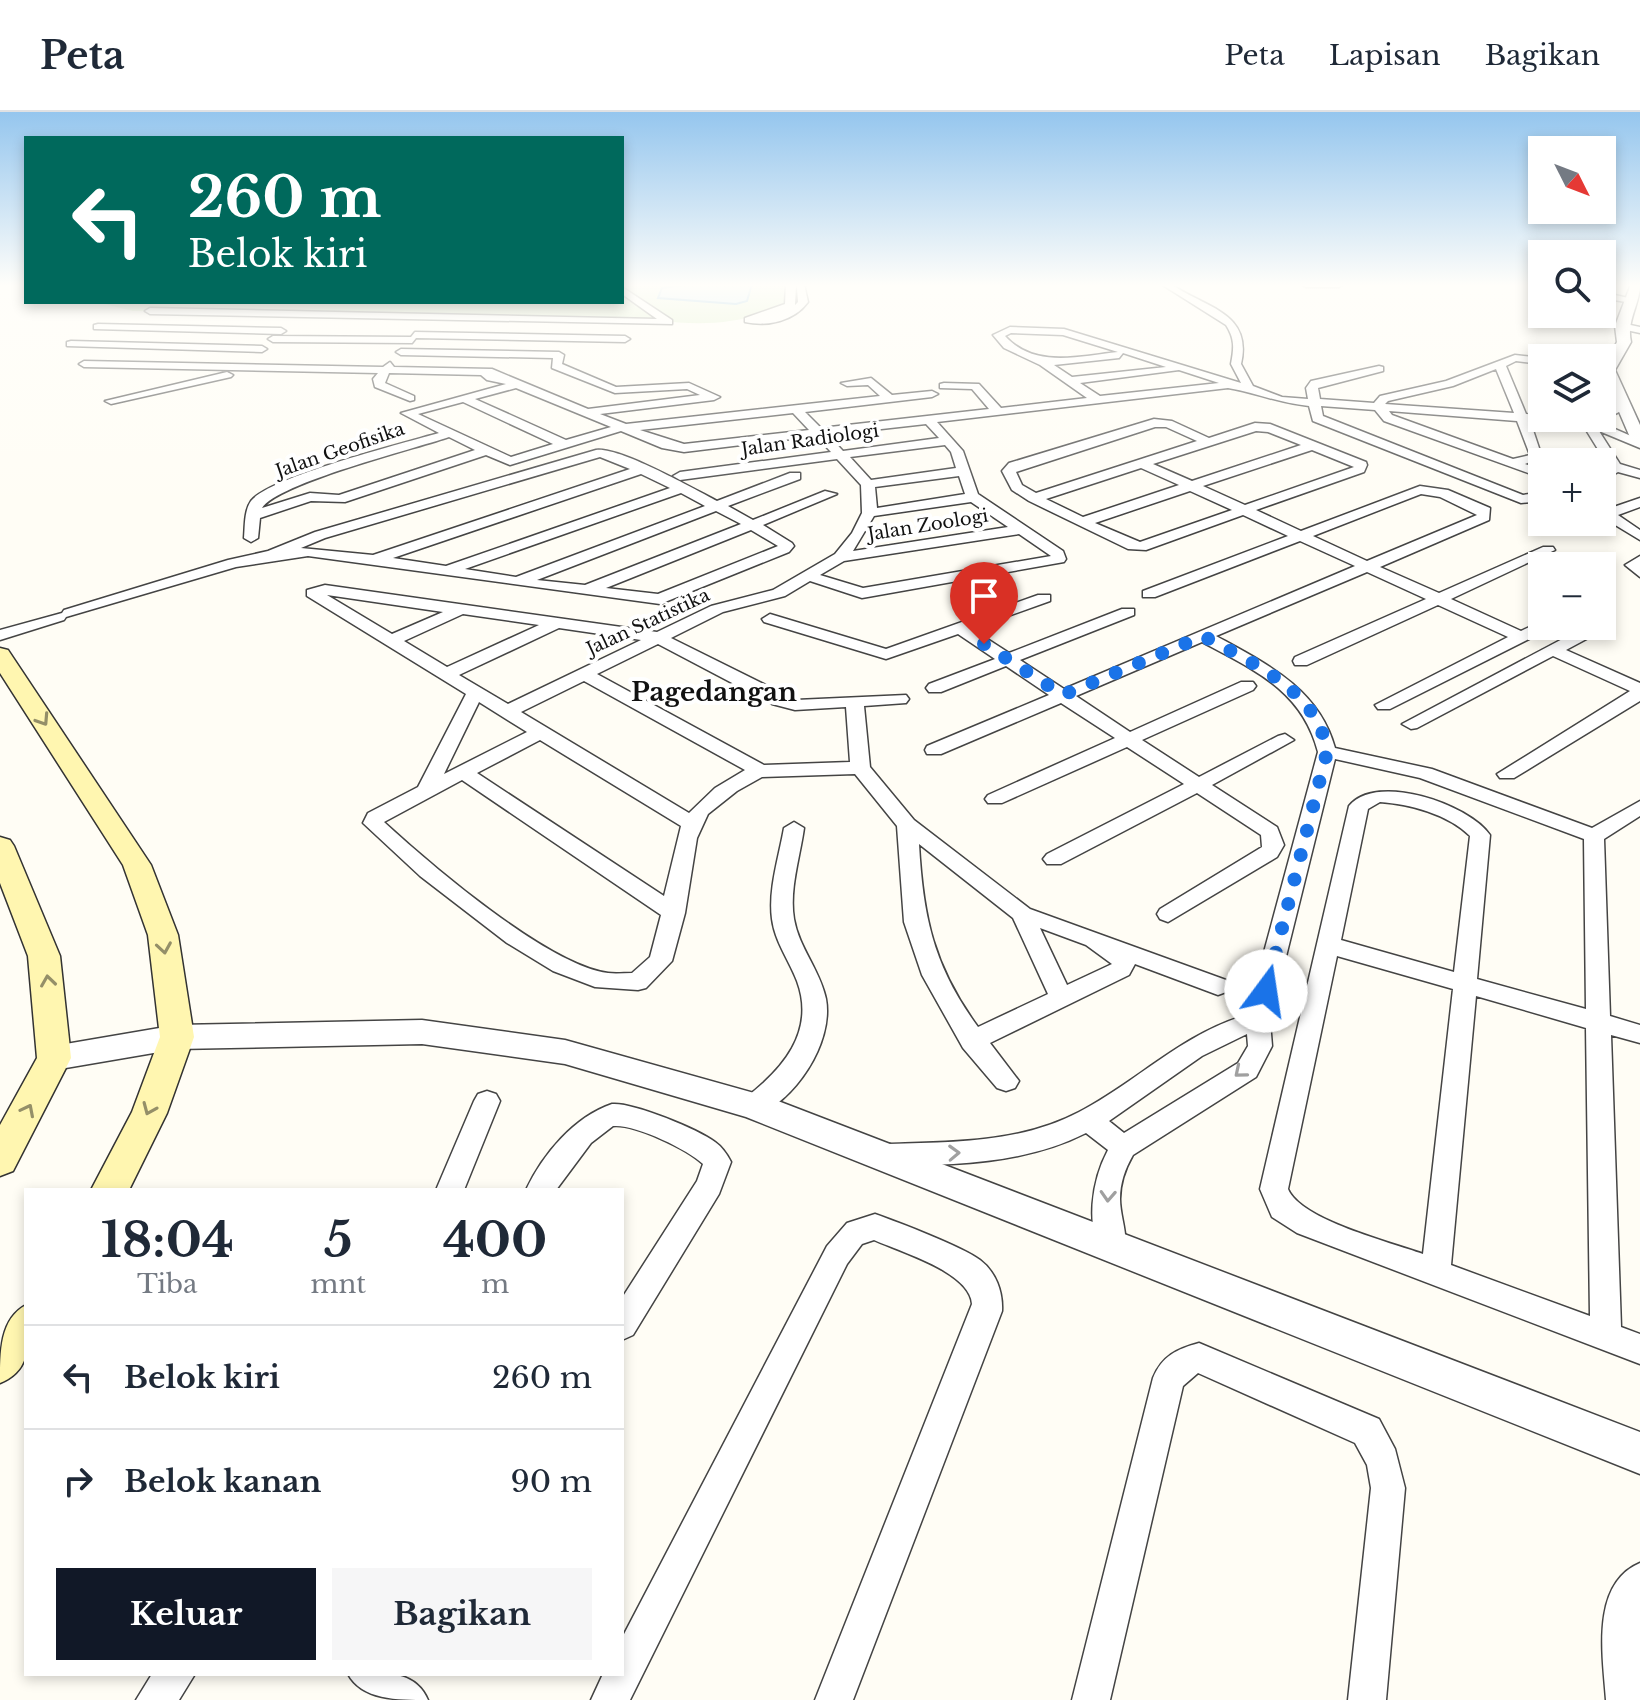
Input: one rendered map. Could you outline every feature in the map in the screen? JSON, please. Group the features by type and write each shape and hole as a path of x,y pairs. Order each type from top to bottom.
{"main road":[{"path":"0,655 137,865 163,935 177,1037 149,1113 111,1188"},
{"path":"0,846 44,956 54,1058 0,1160"},
{"path":"0,1362 24,1328"}],"street":[{"path":"241,367 251,358"},
{"path":"396,358 384,372 379,385 410,398"},
{"path":"493,375 502,358"},
{"path":"557,358 554,365 615,390 689,386 714,397 587,412"},
{"path":"1034,358 1100,402"},
{"path":"1044,363 1087,358"},
{"path":"1149,358 1273,398 1528,417"},
{"path":"1239,358 1236,364 1249,388"},
{"path":"1378,406 1384,398 1449,384 1515,358"},
{"path":"1615,358 1608,370 1640,443"},
{"path":"316,369 326,359"},
{"path":"1499,363 1536,457 1512,463"},
{"path":"84,364 138,379 262,368"},
{"path":"111,401 138,379 241,367 493,375 666,445 684,448 927,418 1100,402 1226,383 1240,375"},
{"path":"1070,381 1183,368"},
{"path":"1379,369 1315,383 1312,388 1317,418 1528,500"},
{"path":"847,383 871,381 888,398"},
{"path":"519,384 408,412 514,461 624,427 932,394"},
{"path":"1449,384 1454,412 1470,448"},
{"path":"944,386 975,386 998,412"},
{"path":"1182,391 1195,399"},
{"path":"464,398 566,445"},
{"path":"1616,409 1624,405"},
{"path":"1378,406 1388,418 1528,469"},
{"path":"796,409 868,484 871,501 869,513 974,497"},
{"path":"808,576 862,593 1059,559 1058,554 974,497 957,451 927,418"},
{"path":"1034,498 1264,427 1361,465 1359,469 1141,547 1128,545 1034,498 1017,487 1010,468 1154,423 1168,424 1209,442"},
{"path":"1616,432 1640,443"},
{"name":"Jalan Geofisika","path":"253,516 257,503 271,493 450,433"},
{"name":"Jalan Radiologi","path":"446,571 680,482 945,441"},
{"path":"1083,522 1314,445"},
{"name":"Jalan Geofisika","path":"253,516 310,497 334,501 487,450"},
{"path":"0,635 233,563 272,555 320,552 517,582 666,598 787,546 715,507 680,482 610,455 595,454 370,523 320,535 272,555"},
{"path":"1141,463 1521,637"},
{"path":"1616,467 1640,474"},
{"path":"372,560 642,469"},
{"path":"868,484 965,471"},
{"path":"517,582 795,476"},
{"path":"309,478 344,498"},
{"path":"934,750 1484,517 1485,511 1443,493 1420,490 1149,594"},
{"path":"587,590 830,494"},
{"path":"1640,502 1607,514 1640,536"},
{"path":"777,539 803,504"},
{"name":"Jalan Statistika","path":"507,712 717,609 766,599 808,576 840,557 859,534 869,513"},
{"path":"251,538 253,516"},
{"name":"Jalan Zoologi","path":"840,557 1022,529"},
{"path":"1301,661 1548,550"},
{"path":"1640,560 1633,565 1640,572"},
{"path":"690,823 313,593 325,590 656,637 788,704 855,704 900,699"},
{"path":"770,619 886,654 1044,598"},
{"path":"390,641 463,609"},
{"path":"935,688 1128,612"},
{"path":"445,675 557,623"},
{"path":"961,629 1264,826 1274,839 1270,852 1168,914"},
{"path":"1384,705 1528,634"},
{"path":"1112,1249 1106,1199 1110,1172 1123,1147 1247,1070 1260,1046 1258,1021 1327,752 1319,722 1290,689 1203,636"},
{"path":"1411,724 1572,640"},
{"path":"1553,650 1640,691"},
{"path":"584,674 761,771"},
{"path":"995,799 1247,686"},
{"path":"1507,774 1640,691"},
{"path":"425,792 475,693"},
{"path":"855,704 860,768 907,825 1022,914 1218,986"},
{"path":"541,732 375,817 373,823 417,865 539,954 565,969 613,983 631,983 657,967 674,913 690,823 702,808 761,771 860,768"},
{"path":"1054,859 1285,740"},
{"path":"1327,752 1425,773 1594,836"},
{"path":"463,772 674,913"},
{"path":"1436,1271 1480,835 1474,826 1456,816 1383,796 1368,798 1359,806 1274,1189 1282,1208 1307,1224 1640,1349"},
{"path":"1594,836 1640,807"},
{"path":"907,825 918,934 943,994 972,1041 1006,1081"},
{"path":"753,1106 779,1088 798,1066 811,1034 816,1010 811,986 788,938 782,914 794,828"},
{"path":"1594,836 1606,1337"},
{"path":"1022,914 1061,997"},
{"path":"1328,945 1640,1034"},
{"path":"972,1041 1121,969 1124,962 1122,955 1109,946"},
{"path":"876,1155 968,1152 1030,1144 1089,1120 1205,1044 1231,1029 1258,1021"},
{"path":"54,1058 177,1037 422,1032 565,1052 753,1106 1640,1453"},
{"path":"451,1188 487,1101"},
{"path":"542,1188 582,1136 594,1124 612,1115 627,1115 709,1149 717,1162 709,1186 624,1322"},
{"path":"1089,1120 1123,1147"},
{"path":"624,1673 837,1255 850,1234 863,1227 875,1227 968,1268 979,1278 988,1299 987,1311 834,1700"},
{"path":"1091,1700 1169,1378 1183,1363 1199,1358 1367,1431 1383,1461 1388,1488 1367,1700"},
{"path":"1625,1700 1621,1609 1632,1587 1640,1581"},
{"path":"155,1700 174,1676"},
{"path":"610,1700 622,1676"}],"district":[{"name":"Pagedangan","path":"714,692"}],"route":[{"path":"984,644 1063,695 1203,636 1274,676 1308,706 1326,738 1327,752 1266,991"}]}
